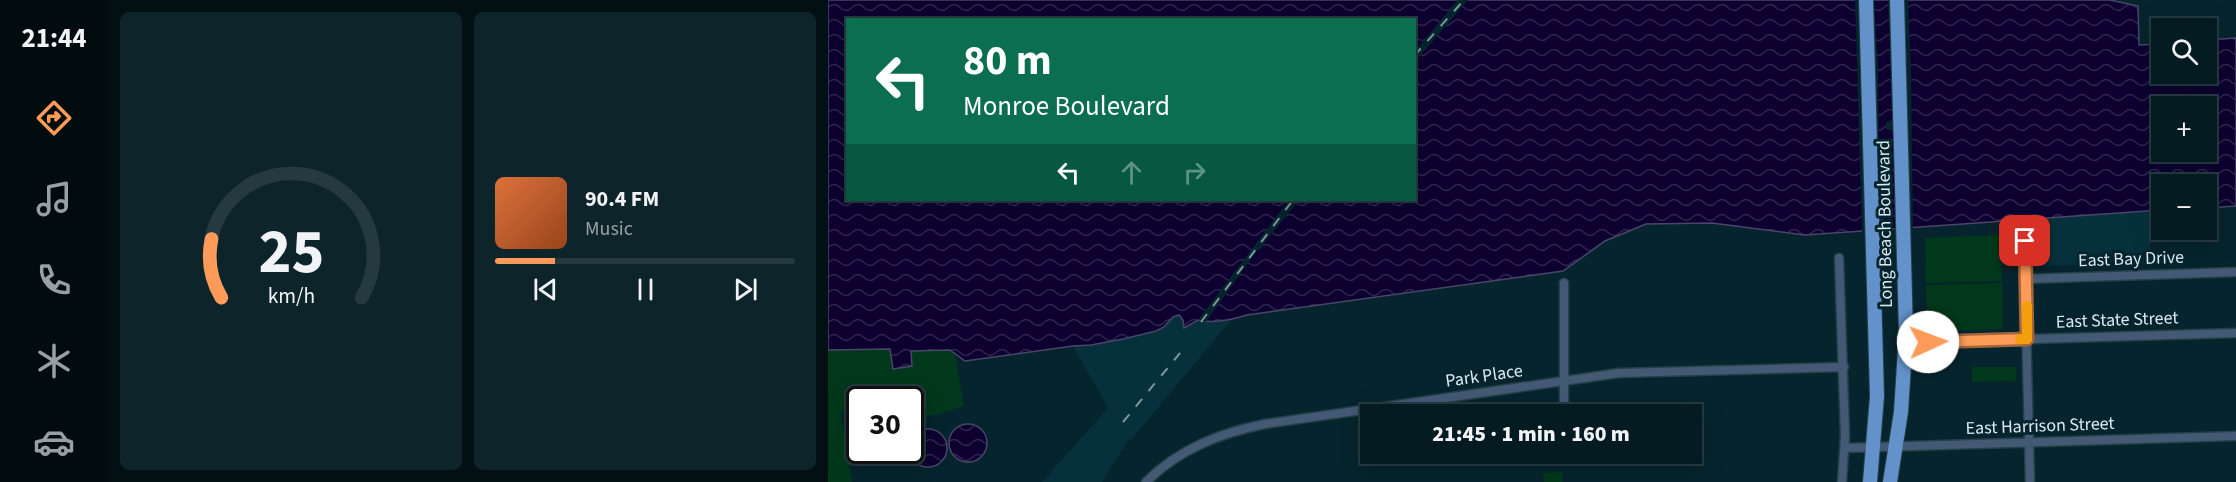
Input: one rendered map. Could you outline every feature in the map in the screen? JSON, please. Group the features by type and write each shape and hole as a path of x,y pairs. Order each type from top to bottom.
{"main road":[{"name":"Long Beach Boulevard","path":"1866,0 1877,396 1870,482"},
{"name":"Long Beach Boulevard","path":"1890,482 1897,447 1905,359 1897,0"}],"street":[{"path":"2025,241 2030,482"},
{"path":"1839,258 1844,367 1845,448 1842,482"},
{"name":"East Bay Drive","path":"2026,279 2236,272"},
{"path":"1564,283 1564,404"},
{"name":"East State Street","path":"1928,342 2236,333"},
{"name":"Park Place","path":"1146,482 1180,455 1230,432 1265,424 1619,373 1844,367"},
{"name":"East Harrison Street","path":"1845,448 2236,436"}],"shaded area":[{"path":"2149,211 2151,263 2034,266 2033,218"},
{"path":"1179,315 1184,320 1184,327 1198,320 1207,322 1231,320 1131,440 1129,439 1102,482 1042,482 1108,408 1073,346 1091,345 1156,331"}],"green space":[{"path":"2000,235 2002,281 1926,283 1925,238"},
{"path":"2002,283 2003,329 1928,331 1926,285"},
{"path":"828,350 950,350 955,354 964,406 924,417 924,386 846,386 846,411 841,412 846,444 846,464 849,464 852,482 828,482"},
{"path":"1972,367 2016,367 2016,381 1972,382"},
{"path":"1562,472 1563,482 1544,482 1543,473"}],"water":[{"path":"828,0 2110,0 2138,6 2139,45 2151,44 2151,84 2217,84 2217,39 2236,38 2236,206 2217,207 2217,174 2151,174 2151,211 1805,235 1712,223 1646,224 1605,241 1563,271 1247,315 1222,321 1198,320 1184,328 1183,320 1179,315 1156,331 1123,339 965,361 950,350 911,351 912,366 893,369 890,349 828,350"},
{"path":"968,424 975,425 981,430 986,436 986,450 981,456 975,461 968,462 961,461 955,456 950,450 949,443 950,436 955,430 961,425"},
{"path":"924,430 935,431 945,441 947,448 941,461 928,467 920,464 924,464"}],"pier":[{"path":"1458,0 1468,0 1416,61 1416,50"},
{"path":"1855,0 1874,0 1878,68 1880,233 1862,234"},
{"path":"1888,0 1908,0 1911,68 1913,230 1895,232 1893,131 1886,129 1886,122 1892,120"},
{"path":"1288,201 1298,201 1262,248 1259,248 1206,322 1198,320"}],"railway":[{"path":"1416,54 1464,0"},
{"path":"1201,322 1292,201"},
{"path":"1123,422 1180,353"}],"slow traffic":[{"path":"2020,339 2027,339 2027,306"}],"route":[{"path":"1928,342 2027,339 2025,241"}]}
